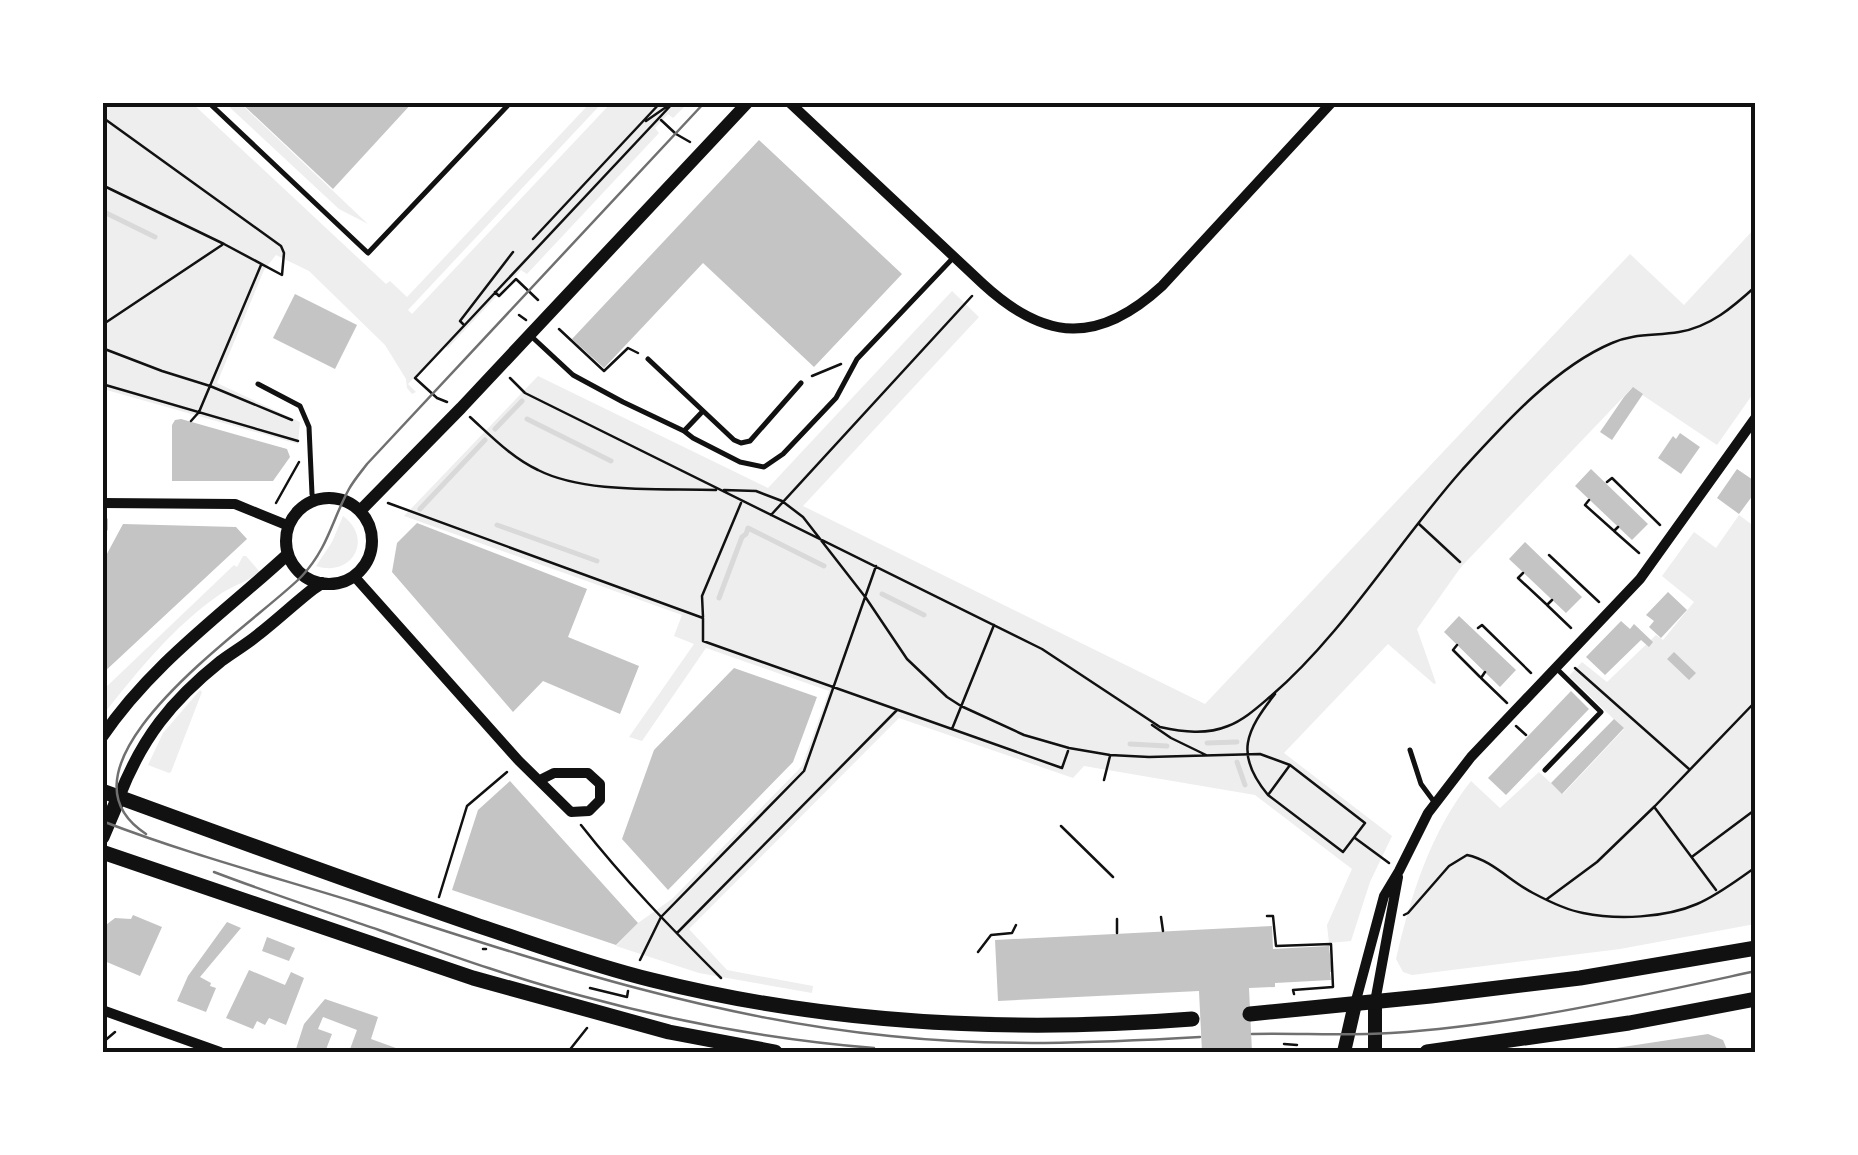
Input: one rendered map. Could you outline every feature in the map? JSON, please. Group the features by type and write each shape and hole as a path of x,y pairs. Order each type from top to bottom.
{"main road":[{"path":"102,791 435,911 632,975 740,998 804,1010 947,1024 1029,1026 1192,1019"},
{"path":"102,837 119,797"},
{"path":"102,852 473,978 669,1032 775,1052"},
{"path":"1250,1014 1580,978 1756,948"},
{"path":"1426,1052 1629,1023 1756,998"},
{"path":"1375,1002 1375,1052"},
{"path":"1344,1052 1354,1004"}],"street":[{"path":"360,511 748,102"},
{"path":"789,102 1014,310 1044,325 1076,330 1109,323 1140,306 1332,102"},
{"path":"1354,1004 1384,896 1435,803 1470,757 1652,564 1756,418"},
{"path":"119,797 132,763 169,709 221,661 313,589 354,576 369,558 370,526 360,511 344,500 315,501 302,508 289,526 288,554 303,575 322,584"},
{"path":"105,503 235,504 289,526"},
{"path":"102,737 168,658 288,554"},
{"path":"354,576 519,761 571,812 589,811 600,800 600,784 588,773 554,773 540,780"},
{"path":"1375,1002 1399,871"},
{"path":"102,1010 220,1052"}],"lane":[{"path":"208,102 368,253 511,102"},
{"path":"529,334 573,375 740,462 764,466 783,454 836,398 857,359 954,257"},
{"path":"648,359 741,443 750,440 801,384"},
{"path":"258,384 300,406 309,428 315,501"},
{"path":"684,430 703,410"},
{"path":"1545,770 1601,712 1556,668"},
{"path":"1410,750 1421,784 1435,803"}],"path":[{"path":"533,238 661,102"},
{"path":"644,120 673,102"},
{"path":"673,102 415,378 437,398 461,408 509,452 538,471 602,486 756,491 782,501 803,517 907,659 961,706 1024,735 1068,748 1149,757 1207,755 1247,754 1260,754 1290,765 1365,822 1342,852 1268,795 1254,779 1247,754 1246,743 1252,724 1279,688"},
{"path":"102,117 283,249 282,275 102,185"},
{"path":"660,118 676,134 704,151"},
{"path":"102,325 224,244"},
{"path":"464,325 460,321 514,252"},
{"path":"191,422 199,412 262,264"},
{"path":"495,292 500,296 516,279 604,372 628,348 648,359"},
{"path":"770,515 983,284"},
{"path":"1139,715 1160,727 1202,732 1229,726 1252,712 1320,645 1460,473 1503,426 1552,382 1608,344 1632,336 1697,328 1730,309 1756,286"},
{"path":"102,348 210,386 309,428"},
{"path":"444,348 448,352"},
{"path":"801,384 818,372 857,359"},
{"path":"498,366 525,393 1042,648 1171,738 1207,755"},
{"path":"102,384 310,444 268,517"},
{"path":"1608,482 1612,478 1672,536"},
{"path":"373,498 704,618"},
{"path":"1589,500 1585,505 1652,564"},
{"path":"742,501 702,596 703,642 1062,768 1068,748"},
{"path":"102,537 106,530 105,503"},
{"path":"1418,523 1460,562"},
{"path":"1550,555 1610,612"},
{"path":"590,988 627,997 632,975 661,916 804,770 876,566"},
{"path":"1524,573 1518,578 1584,640"},
{"path":"1547,605 1552,600"},
{"path":"952,729 995,624"},
{"path":"1478,628 1482,625 1542,684"},
{"path":"1457,645 1453,650 1515,711"},
{"path":"1565,658 1690,770"},
{"path":"1481,678 1485,672"},
{"path":"1546,900 1597,862 1756,701"},
{"path":"677,933 898,710"},
{"path":"1104,780 1110,755"},
{"path":"435,911 468,806 519,761"},
{"path":"1268,795 1290,765"},
{"path":"1654,806 1717,892"},
{"path":"1692,857 1756,809"},
{"path":"571,812 604,854 740,998"},
{"path":"1061,826 1113,877"},
{"path":"1354,838 1379,856"},
{"path":"1390,920 1408,914 1449,866 1467,855 1482,860 1546,900 1582,913 1614,916 1684,909 1756,867"},
{"path":"1267,916 1274,916 1276,946 1331,944 1333,987 1293,990 1296,1010"},
{"path":"1161,917 1162,931"},
{"path":"1117,918 1117,934"},
{"path":"978,952 992,934 1012,933 1016,925"},
{"path":"568,1052 598,1014"},
{"path":"102,1043 114,1034"},
{"path":"1284,1044 1297,1045"}],"shaded area":[{"path":"102,103 192,103 386,284 390,281 407,297 590,103 602,103 408,310 412,314 611,103 688,103 673,118 668,114 655,128 659,133 527,274 521,270 448,348 444,346 408,384 416,392 412,394 385,345 309,271 276,255 264,270 217,383 300,422 298,444 103,389"},
{"path":"225,103 240,103 368,224 339,209"},
{"path":"1755,228 1755,391 1717,445 1632,388 1461,567 1417,629 1436,683 1388,644 1284,753 1392,836 1370,882 1351,941 1329,943 1327,925 1352,869 1255,795 1084,766 1073,778 899,718 689,929 727,970 813,986 812,993 699,973 616,946 638,923 672,899 802,766 829,691 706,648 642,741 629,737 694,644 674,636 682,615 404,516 538,376 768,488 952,291 979,317 803,506 1205,704 1630,254 1684,305"},
{"path":"1739,515 1755,527 1755,924 1620,949 1412,975 1403,972 1396,959 1416,888 1433,843 1471,781 1500,808 1539,772 1563,794 1624,729 1569,676 1582,662 1607,682 1656,635 1663,640 1694,602 1662,576 1694,532 1716,548"},
{"path":"343,516 357,535 355,554 340,566 316,566 332,542"},
{"path":"243,556 260,572 219,595 187,621 103,715 103,690 234,565 237,567"},
{"path":"200,690 171,772 148,765 163,733"}],"building":[{"path":"240,102 413,102 333,189"},
{"path":"759,140 902,274 814,367 703,263 604,368 572,339"},
{"path":"295,294 357,325 335,369 273,338"},
{"path":"1633,387 1643,394 1612,440 1600,432"},
{"path":"181,419 287,449 290,457 273,481 172,481 172,425"},
{"path":"1680,433 1700,447 1681,474 1658,458 1673,436 1676,439"},
{"path":"1591,469 1648,524 1632,540 1575,486"},
{"path":"1737,469 1756,482 1756,491 1739,514 1717,498"},
{"path":"417,523 587,589 568,637 639,666 620,714 543,681 513,712 392,572 397,543"},
{"path":"123,524 236,527 247,539 102,674 102,563"},
{"path":"1525,542 1582,597 1566,613 1509,559"},
{"path":"1668,592 1687,610 1661,638 1649,627 1654,621 1646,615"},
{"path":"1459,616 1516,670 1500,687 1444,632"},
{"path":"1621,621 1630,629 1634,624 1653,642 1649,647 1641,640 1605,675 1586,657"},
{"path":"1674,652 1696,673 1689,680 1667,659"},
{"path":"734,668 817,697 793,762 668,890 622,839 654,750"},
{"path":"1571,691 1589,709 1506,795 1488,778"},
{"path":"1614,719 1624,728 1562,794 1551,783"},
{"path":"510,781 638,923 616,945 452,890 478,810"},
{"path":"133,915 162,927 140,976 102,960 102,928 115,918 131,919"},
{"path":"227,922 241,928 200,977 216,988 206,1012 177,1001 188,976"},
{"path":"1272,926 1273,949 1329,946 1331,980 1249,988 1252,1052 1202,1052 1199,991 998,1001 995,940"},
{"path":"267,937 295,948 289,961 262,951"},
{"path":"249,970 285,985 291,972 304,978 286,1025 269,1018 265,1025 257,1021 253,1029 226,1018"},
{"path":"325,999 378,1017 371,1039 407,1052 349,1052 357,1030 323,1017 318,1029 332,1034 325,1052 296,1049 304,1024"},
{"path":"1708,1034 1723,1040 1728,1052 1603,1050"}],"waterway":[{"path":"102,211 155,237"},
{"path":"495,429 522,401"},
{"path":"527,419 611,461"},
{"path":"420,509 485,440"},
{"path":"497,525 597,561"},
{"path":"719,598 748,528 824,566"},
{"path":"882,594 924,615"},
{"path":"1207,743 1237,742"},
{"path":"1130,744 1167,746"},
{"path":"1237,762 1245,785"}],"tram line":[{"path":"146,834 120,805 119,770 137,733 205,659 302,576 318,555 349,489 367,464 705,102"},
{"path":"102,821 552,964 753,1015 890,1036 967,1042 1200,1037"},
{"path":"214,872 480,965 582,996 726,1029 874,1048"},
{"path":"1252,1034 1374,1034 1483,1024 1756,971"}]}
